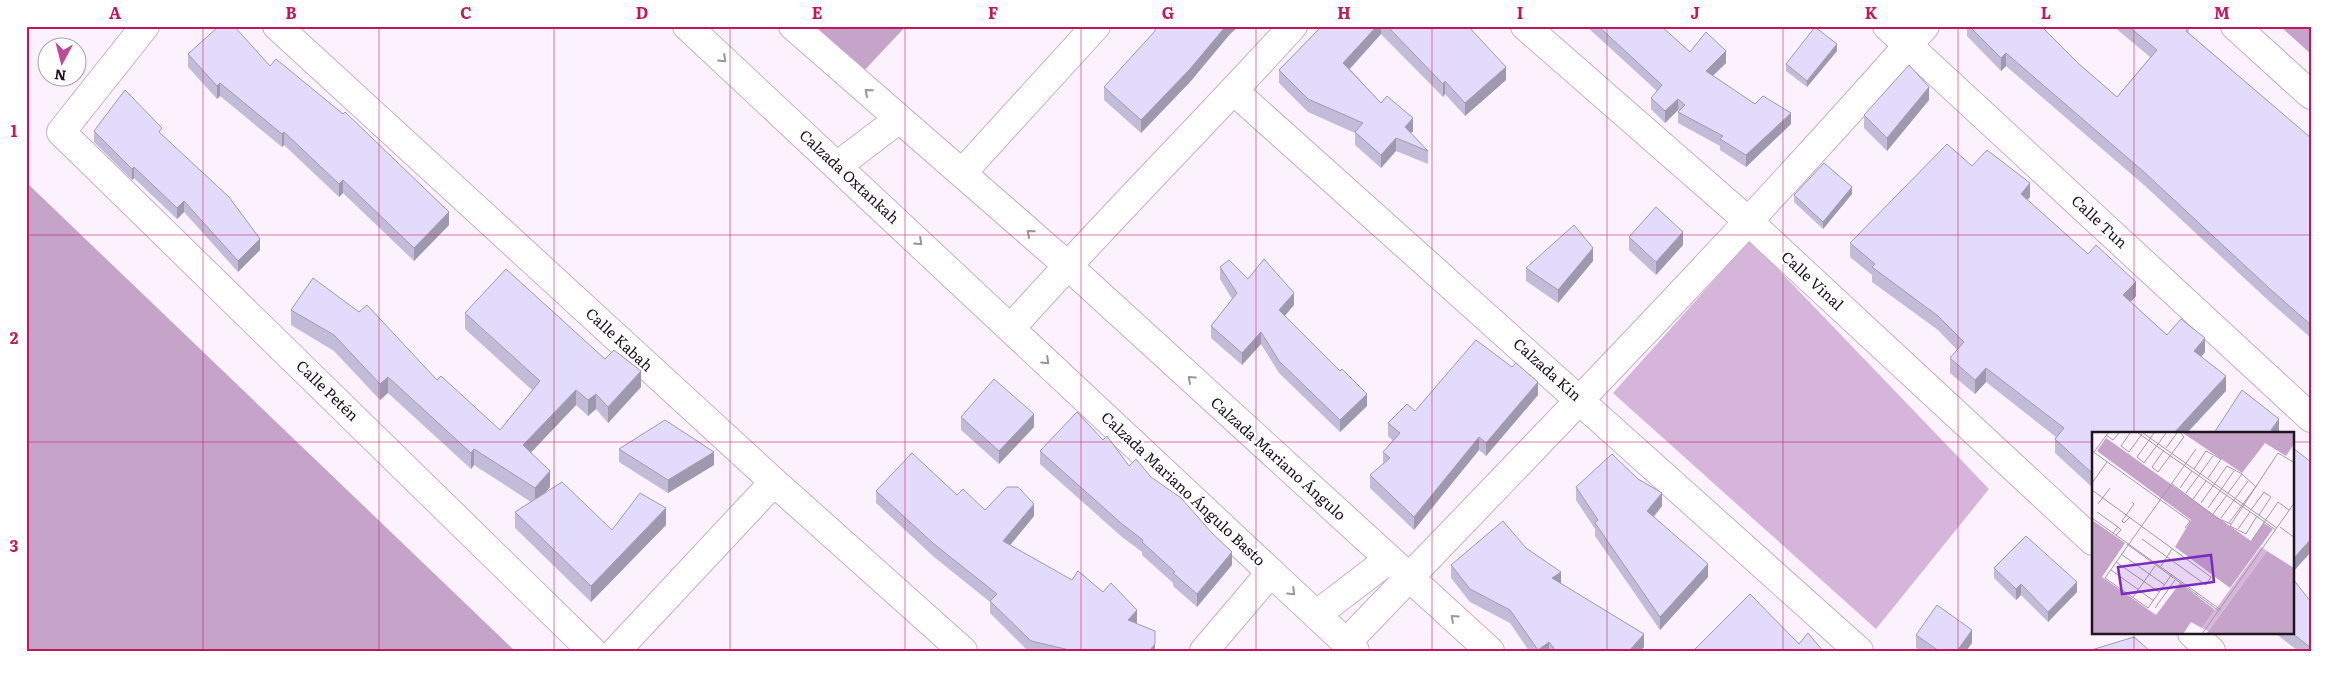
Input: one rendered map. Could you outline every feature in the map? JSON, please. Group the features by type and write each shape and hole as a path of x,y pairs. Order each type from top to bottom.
{"street":[{"name":"Calle Petén","path":"145,26 60,132 592,651"},
{"name":"Calle Kabah","path":"277,26 774,482 962,651"},
{"name":"Calzada Oxtankah","path":"687,26 1011,328"},
{"path":"793,26 1066,265"},
{"path":"962,173 1096,26"},
{"path":"1011,328 1066,265 1234,91 1293,26"},
{"name":"Calle Vinal","path":"1525,26 1748,221 2092,540"},
{"name":"Calle Tun","path":"1887,26 1917,36 2311,418"},
{"path":"2235,26 2311,95"},
{"path":"1351,647 1408,578 1580,400 1748,221 1917,36"},
{"name":"Calzada Kin","path":"1234,91 1859,651"},
{"path":"837,166 900,119"},
{"name":"Calzada Mariano Ángulo","path":"1066,265 1490,651"},
{"name":"Calzada Mariano Ángulo Basto","path":"1011,328 1351,647"},
{"path":"616,651 774,482"},
{"path":"1316,615 1388,560"},
{"path":"1204,651 1271,572"},
{"path":"2193,634 2211,651"}],"shaded area":[{"path":"808,26 906,26 859,76"},
{"path":"2280,26 2311,26 2311,54"},
{"path":"26,182 515,651 26,651"},
{"path":"1750,240 1989,489 1876,629 1613,393"}],"building":[{"path":"219,26 234,26 270,66 276,59 343,114 345,112 449,212 414,248 343,180 339,184 284,132 282,134 220,83 217,86 188,54"},
{"path":"1157,26 1226,26 1190,69 1141,120 1104,87 1155,31"},
{"path":"1322,26 1377,26 1343,63 1381,103 1387,96 1413,118 1405,127 1428,151 1396,138 1381,155 1355,132 1363,123 1308,99 1279,70"},
{"path":"1387,26 1468,26 1506,67 1465,103 1445,81 1443,84"},
{"path":"1598,26 1661,26 1690,52 1706,32 1726,51 1706,71 1755,104 1763,96 1791,113 1746,155 1720,139 1723,136 1678,112 1685,105 1678,99 1665,111 1651,98 1662,85"},
{"path":"1969,26 2041,26 2079,64 2117,97 2157,50 2128,26 2189,27 2186,31 2311,138 2311,325 2144,172 2006,53 2001,58"},
{"path":"1815,27 1837,44 1807,81 1786,64"},
{"path":"1909,65 1929,87 1887,138 1864,115"},
{"path":"125,90 162,128 159,132 229,197 260,239 238,261 184,201 177,208 134,167 132,169 94,131"},
{"path":"1947,144 1972,166 1987,150 2030,183 2021,194 2088,254 2096,245 2136,282 2123,295 2167,335 2181,319 2205,338 2194,351 2226,376 2175,432 2092,432 2092,473 2055,439 2064,428 1986,368 1975,380 1950,358 1964,342 1938,316 1872,267 1875,264 1850,243"},
{"path":"1824,163 1852,187 1823,222 1794,195"},
{"path":"1656,207 1683,232 1656,262 1629,237"},
{"path":"1574,225 1593,248 1558,290 1526,268"},
{"path":"1264,259 1294,293 1279,310 1340,371 1342,369 1367,394 1340,420 1279,361 1261,332 1242,353 1211,326 1237,293 1220,267 1229,260 1248,279"},
{"path":"506,269 605,359 614,350 641,371 608,407 596,394 588,400 576,390 523,445 550,471 535,488 474,449 471,453 388,377 380,384 334,335 291,310 313,278 359,312 367,305 437,380 441,376 500,430 540,381 465,313"},
{"path":"1476,340 1512,367 1516,363 1538,382 1486,443 1479,437 1414,517 1370,475 1390,458 1383,452 1400,433 1388,423 1407,404 1415,411"},
{"path":"994,379 1034,414 999,451 961,417"},
{"path":"2242,390 2279,419 2271,430 2274,432 2215,432"},
{"path":"1077,412 1103,440 1107,436 1129,466 1136,459 1151,477 1181,498 1232,552 1197,594 1142,542 1143,540 1122,524 1040,451"},
{"path":"665,420 714,452 668,480 619,449"},
{"path":"2294,449 2311,462 2311,539 2294,558"},
{"path":"912,453 957,495 963,489 985,510 1007,487 1018,487 1034,504 1003,541 1072,580 1078,571 1103,592 1111,583 1137,610 1128,620 1155,631 1155,644 1149,651 1074,651 1031,641 990,601 997,594 934,544 876,491"},
{"path":"1612,454 1638,479 1662,493 1647,511 1708,564 1660,617 1595,523 1598,520 1576,487"},
{"path":"562,482 612,530 640,493 666,508 591,586 515,512"},
{"path":"1503,521 1526,548 1561,572 1552,578 1644,634 1629,651 1556,651 1549,642 1538,650 1510,610 1470,589 1451,565"},
{"path":"2026,536 2077,582 2048,612 2021,584 2016,589 1994,568"},
{"path":"2294,580 2311,602 2311,648 2293,634"},
{"path":"1750,594 1799,644 1808,633 1823,651 1693,651"},
{"path":"1937,605 1972,630 1957,651 1939,651 1916,635"},
{"path":"2134,637 2150,651 2088,651"}]}
